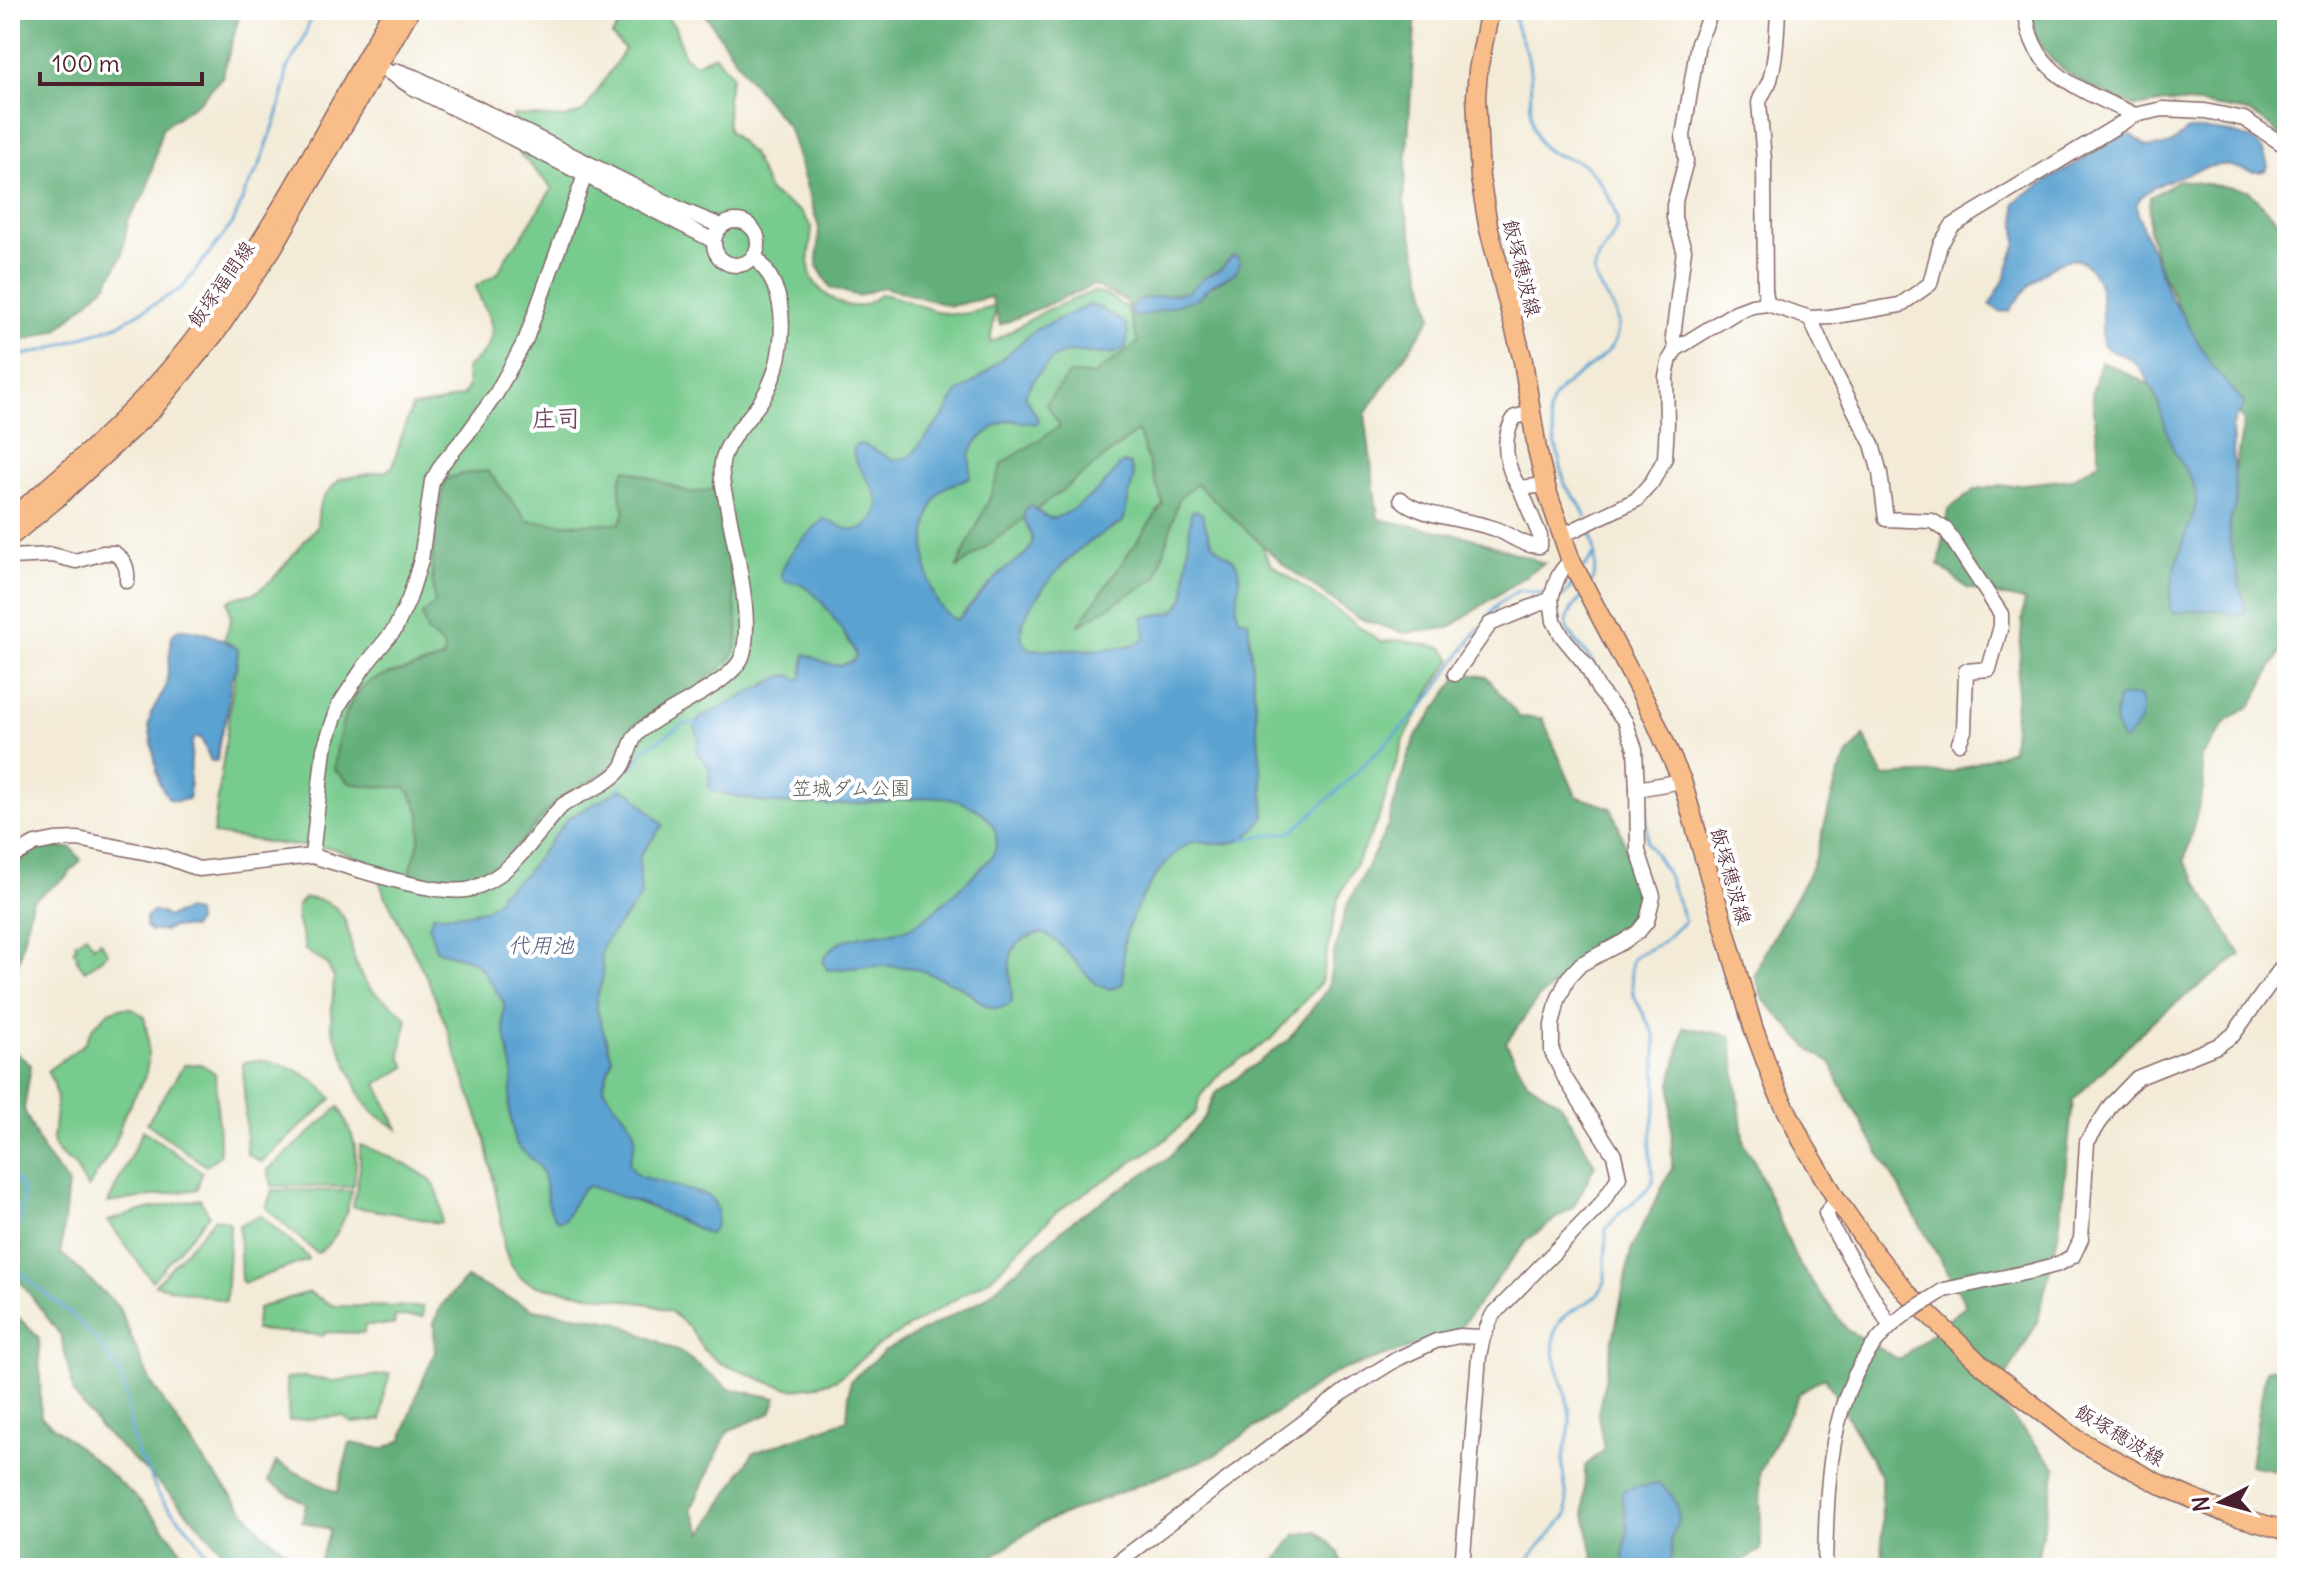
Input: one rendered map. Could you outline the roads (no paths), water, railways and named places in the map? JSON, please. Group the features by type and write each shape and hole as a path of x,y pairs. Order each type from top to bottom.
{"main road":[{"name":"飯塚福間線","path":"10,537 152,410 217,331 272,249 372,61 393,10"},
{"name":"飯塚福間線","path":"10,520 110,432 195,339 257,247 372,61 410,10"},
{"name":"飯塚穂波線","path":"1490,10 1476,96 1480,178 1488,225 1523,361 1545,485 1571,561 1652,714 1682,781 1753,1027 1776,1089 1802,1141 1869,1246 1917,1303 1978,1362 2078,1440 2163,1486 2228,1514 2287,1531"}],"street":[{"path":"1676,349 1673,337 1684,250 1674,218 1674,205 1686,161 1683,136 1698,43 1712,10"},
{"path":"1767,304 1764,160 1759,103 1769,83 1778,10"},
{"path":"2026,10 2029,37 2048,65 2068,82 2135,115"},
{"path":"372,61 410,86 588,170 721,226"},
{"path":"1561,536 1636,500 1652,482 1665,458 1666,376 1670,359 1676,349 1736,312 1767,304 1810,318 1900,305 1930,284 1940,245 1952,226 2135,115 2163,109 2231,116 2244,119 2287,147"},
{"path":"588,170 714,241"},
{"path":"312,856 324,749 339,705 364,667 395,629 405,609 421,560 432,481 496,394 526,339 588,170"},
{"path":"741,221 753,228 758,241 754,255 739,265 727,263 717,255 714,241 721,226 727,222 741,221"},
{"path":"10,858 35,844 78,839 163,856 199,869 312,856 449,891 469,889 506,870 561,806 619,772 635,735 652,721 702,693 738,663 743,655 746,623 722,481 723,460 771,384 781,335 779,300 774,285 754,255"},
{"path":"1810,318 1872,444 1880,473 1886,519 1932,521 1946,530 2001,614 2001,626 1989,669 1966,671 1964,731 1959,743"},
{"path":"1401,499 1408,506 1467,520 1495,529 1531,547 1540,546 1540,536 1508,466 1510,423 1515,417 1531,413"},
{"path":"1520,488 1545,485"},
{"path":"10,557 52,555 76,561 114,553 124,562 127,581"},
{"path":"1462,1568 1483,1337 1492,1316 1601,1204 1619,1177 1614,1155 1552,1052 1552,1025 1558,1000 1568,978 1581,964 1638,932 1647,921 1653,896 1638,851 1635,749 1625,721 1599,690 1586,665 1554,621 1551,599 1556,579 1571,561"},
{"path":"1455,674 1490,624 1551,599"},
{"path":"1637,789 1682,781"},
{"path":"1825,1568 1826,1512 1835,1433 1856,1369 1890,1326 1944,1290 2033,1271 2059,1264 2073,1256 2081,1239 2087,1142 2111,1105 2137,1078 2217,1046 2233,1035 2287,960"},
{"path":"1837,1200 1826,1213 1831,1226 1890,1326"},
{"path":"1110,1568 1358,1383 1397,1359 1436,1341 1459,1336 1483,1337"}],"water":[{"path":"2187,130 2216,131 2247,138 2261,148 2268,166 2266,170 2255,172 2223,165 2204,168 2150,190 2137,204 2138,215 2171,299 2212,367 2243,401 2243,409 2232,429 2236,502 2229,537 2246,611 2238,614 2209,610 2173,613 2170,609 2175,569 2193,517 2196,494 2175,453 2155,395 2145,376 2129,358 2103,345 2100,289 2089,266 2077,260 2065,261 2039,277 2009,311 2001,312 1990,305 2003,282 2017,243 2015,203 2024,195 2122,136 2132,135 2147,147 2160,146 2174,142"},
{"path":"1232,256 1238,257 1240,264 1235,273 1209,287 1199,298 1142,316 1136,317 1131,313 1131,306 1142,299 1188,292 1205,277 1221,269"},
{"path":"1089,305 1126,324 1126,348 1116,353 1077,352 1057,357 1037,375 1025,396 1038,419 1037,424 1008,420 976,442 970,454 970,477 944,488 932,508 925,543 929,580 943,611 955,620 959,618 995,579 1029,550 1032,537 1024,516 1029,506 1046,517 1058,517 1096,492 1123,463 1130,464 1134,476 1123,522 1076,552 1060,568 1033,602 1021,634 1024,643 1031,649 1092,650 1125,646 1145,638 1143,618 1173,611 1181,602 1185,594 1191,512 1202,513 1214,544 1233,560 1239,570 1237,608 1240,619 1248,620 1265,816 1250,834 1238,841 1223,844 1193,842 1169,860 1149,886 1128,927 1124,944 1123,983 1113,989 1093,980 1063,947 1041,933 1027,938 1013,951 1010,959 1012,1003 1003,1007 989,1007 957,985 907,967 827,970 823,962 837,944 859,936 906,929 950,897 992,857 996,844 990,822 972,807 936,797 835,805 766,803 714,791 709,788 710,768 696,752 699,741 695,726 700,718 782,676 802,678 805,654 834,665 854,660 856,655 853,648 825,606 806,588 785,582 781,575 792,551 824,519 859,530 870,523 877,513 876,495 856,460 853,450 856,445 863,444 894,460 910,457 945,414 956,394 981,377 1035,330"},
{"path":"178,629 210,635 238,649 217,761 211,761 201,738 196,737 192,742 189,799 177,801 169,799 159,783 149,726 151,713 166,687 172,636"},
{"path":"2122,696 2139,696 2142,702 2138,725 2126,740 2122,740 2115,716 2118,699"},
{"name":"代用池","path":"621,789 632,793 663,825 639,857 641,897 603,945 603,977 597,1010 612,1059 603,1086 633,1130 635,1141 629,1164 638,1176 709,1196 717,1215 715,1226 709,1234 648,1206 589,1186 582,1189 564,1220 555,1219 541,1170 515,1142 509,1107 513,1073 503,1023 504,1003 473,961 436,950 429,926 433,915 468,914 485,909 498,900 500,893 525,874 568,818"},
{"path":"187,910 196,913 197,922 192,928 172,927 164,931 150,931 146,927 146,917 153,911 167,917"},
{"path":"1657,1484 1671,1495 1678,1511 1671,1539 1670,1561 1651,1568 1626,1568 1623,1557 1628,1528 1621,1495 1625,1489"}],"waterway":[{"path":"10,358 50,349 120,324 182,288 233,223 259,167 277,117 286,83 286,70 301,45 314,10"},
{"path":"1514,10 1529,63 1532,122 1539,141 1552,153 1587,167 1605,191 1617,218 1615,231 1595,266 1594,274 1617,318 1615,339 1608,351 1561,389 1553,400 1549,414 1565,485 1586,517"},
{"path":"1589,528 1595,556 1591,583"},
{"path":"1584,568 1594,555"},
{"path":"1558,595 1564,596 1575,581"},
{"path":"1486,619 1499,603 1519,590 1547,594"},
{"path":"1582,596 1568,617 1568,631 1598,669 1606,686 1637,720 1643,739 1645,782"},
{"path":"1243,839 1292,832 1422,708 1479,628"},
{"path":"634,768 644,750 683,724 696,724"},
{"path":"617,790 621,784"},
{"path":"1526,1568 1530,1557 1567,1515 1563,1467 1570,1417 1554,1349 1557,1326 1566,1314 1587,1303 1600,1291 1605,1282 1606,1229 1653,1182 1650,1146 1657,1096 1655,1036 1633,994 1631,968 1632,960 1637,955 1661,943 1685,921 1667,873 1647,842 1646,793"},
{"path":"10,1176 17,1181 23,1195 22,1212 14,1239 18,1266 33,1284 83,1326 114,1365 124,1386 133,1441 139,1456 160,1496 198,1541 212,1568"}],"district":[{"name":"庄司","path":"556,419"}],"park label":[{"name":"笠城ダム公園","path":"851,788"}]}
